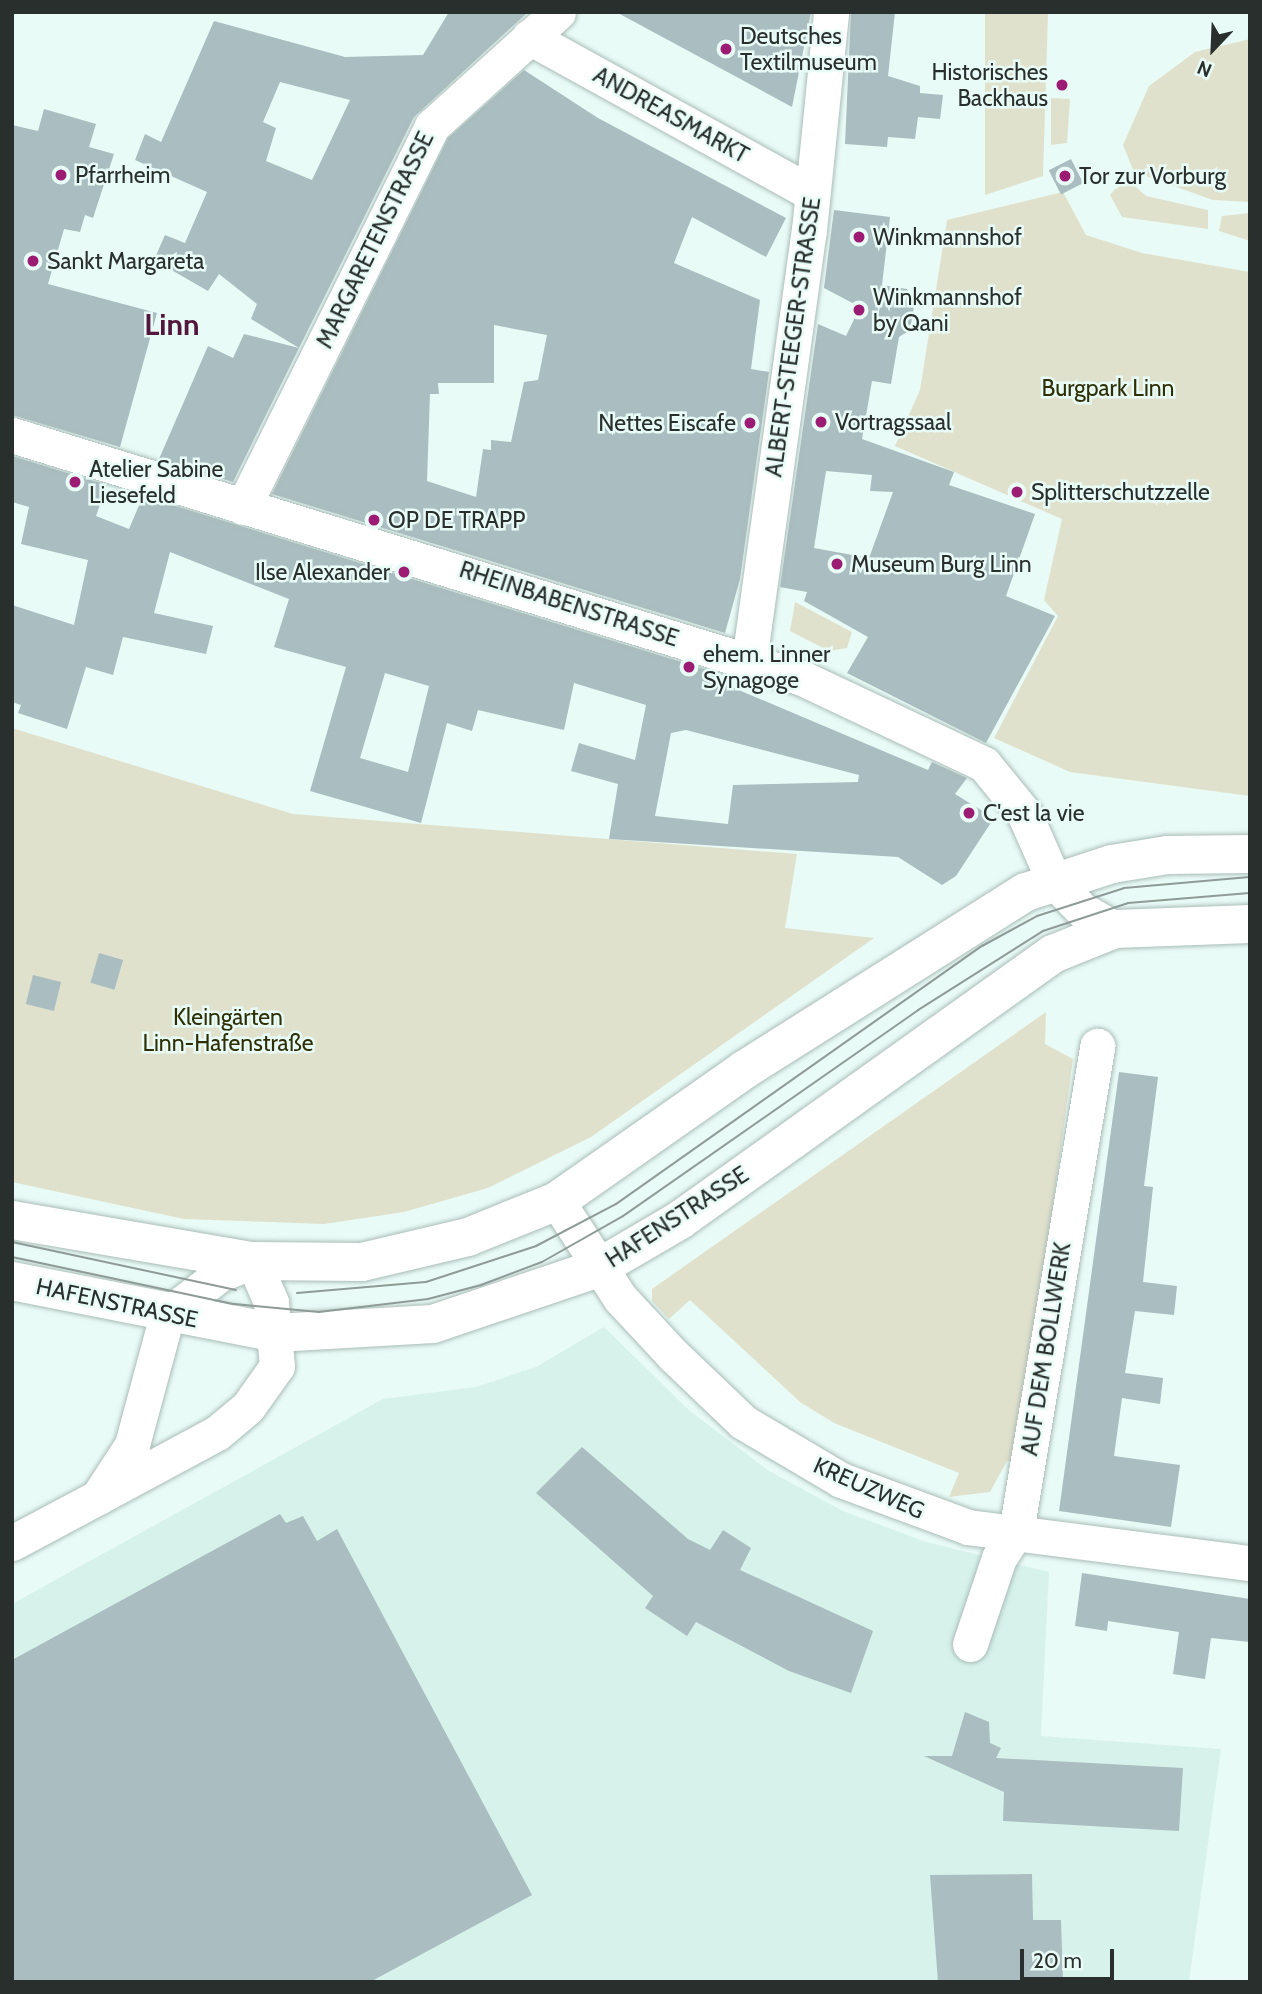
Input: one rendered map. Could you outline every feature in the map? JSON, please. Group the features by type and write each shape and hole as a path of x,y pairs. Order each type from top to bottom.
{"main road":[{"path":"12,1220 253,1261 362,1262 468,1237 556,1201 940,941 1054,881 1167,855 1250,854"},
{"path":"1115,929 1250,924"},
{"name":"HAFENSTRASSE","path":"12,1281 167,1315 276,1333 433,1324 598,1268 680,1220 1053,954 1115,929"}],"street":[{"name":"MARGARETENSTRASSE","path":"243,507 432,126 558,12"},
{"name":"ALBERT-STEEGER-STRASSE","path":"749,661 812,193 831,12"},
{"name":"ANDREASMARKT","path":"529,37 812,193"},
{"name":"RHEINBABENSTRASSE","path":"12,435 802,678 984,764 1024,813 1054,881 1082,910 1115,929"},
{"name":"AUF DEM BOLLWERK","path":"970,1644 999,1558 1016,1532 1097,1046"},
{"name":"KREUZWEG","path":"556,1201 598,1268 673,1355 743,1422 841,1480 932,1517 1016,1532 1250,1563"},
{"path":"12,1543 98,1497 217,1433 248,1407 277,1366 271,1302 253,1261 220,1274 167,1315 132,1445 98,1497"}],"shaded area":[{"path":"604,1327 690,1411 769,1471 843,1511 926,1542 1049,1572 1041,1736 1221,1749 1189,1982 12,1982 12,1604 383,1399 476,1387 536,1367"}],"green space":[{"path":"985,12 1048,13 1043,176 985,195"},
{"path":"1250,39 1250,202 1213,200 1134,172 1123,145 1149,86 1195,52"},
{"path":"1051,98 1070,99 1067,143 1051,145"},
{"path":"1125,177 1146,196 1208,210 1208,229 1122,217 1110,195"},
{"name":"Burgpark Linn","path":"1063,192 1086,235 1142,253 1250,272 1250,796 1070,772 994,738 1058,616 1044,600 1062,519 895,446 920,390 947,220"},
{"path":"1250,213 1250,241 1219,231 1222,216"},
{"path":"795,602 852,632 847,648 829,651 790,631"},
{"name":"Kleingärten Linn-Hafenstraße","path":"12,728 293,814 797,854 785,928 874,938 591,1137 488,1188 404,1212 324,1224 184,1219 12,1182"},
{"path":"1046,1012 1045,1044 1073,1059 1018,1461 1007,1461 990,1492 949,1497 959,1473 834,1423 800,1402 690,1300 669,1319 652,1301 652,1289"}],"building":[{"path":"449,12 528,12 414,117 299,348 251,319 257,304 219,274 208,291 154,260 165,235 185,243 207,192 135,160 145,134 161,142 214,21 345,57 423,55","holes":["280,82 350,100 312,180 266,161 276,128 263,122"]},
{"path":"616,12 811,12 792,107 668,40"},
{"path":"851,12 895,12 888,76 920,86 920,93 943,95 940,119 918,117 915,139 888,137 887,147 845,144"},
{"path":"524,70 598,118 786,218 766,257 692,217 674,263 760,300 751,369 769,372 740,579 725,633 272,494 448,138","holes":["494,325 547,335 538,380 524,382 511,442 491,440 491,450 483,449 476,497 427,481 430,394 439,394 438,383 494,383"]},
{"path":"44,109 96,124 89,147 114,154 93,218 85,215 80,232 64,229 48,284 157,313 120,447 12,415 12,125 38,131"},
{"name":"Tor zur Vorburg","path":"1071,159 1083,183 1061,194 1049,170"},
{"path":"834,210 890,217 882,285 907,289 915,301 910,330 899,337 891,384 872,381 862,439 954,472 949,485 1035,514 1006,596 1055,616 986,743 847,673 868,637 804,601 807,592 780,587 818,324 846,336 860,307 824,288","holes":["826,471 872,475 870,491 893,492 869,558 814,548"]},
{"path":"244,334 299,348 233,482 159,459 208,346 233,358"},
{"path":"12,456 107,485 96,516 129,529 143,496 717,673 715,680 928,770 932,762 967,778 955,794 994,818 956,876 942,885 898,857 609,839 618,784 571,771 579,743 635,760 646,705 574,683 564,730 478,710 472,731 447,723 421,823 310,791 346,667 274,647 289,599 170,552 154,613 213,626 206,654 123,637 113,675 86,667 67,729 18,713 21,705 12,702 12,605 74,625 88,560 21,544 29,507 12,502","holes":["385,673 429,686 408,772 360,758","686,730 859,775 858,782 733,785 728,824 655,816 671,733"]},
{"path":"99,953 123,960 114,990 90,983"},
{"path":"33,975 61,982 54,1011 26,1004"},
{"path":"1119,1072 1158,1077 1144,1186 1153,1187 1143,1282 1177,1286 1174,1315 1135,1311 1125,1373 1163,1378 1160,1404 1122,1398 1114,1456 1180,1465 1171,1527 1059,1511"},
{"path":"582,1447 688,1539 710,1550 723,1530 751,1548 740,1570 873,1631 851,1693 789,1671 696,1622 687,1636 645,1608 653,1596 536,1493"},
{"path":"280,1514 286,1523 303,1516 317,1541 337,1529 532,1895 370,1982 12,1982 12,1660"},
{"path":"1082,1573 1250,1599 1250,1642 1211,1638 1205,1679 1173,1674 1179,1632 1108,1621 1107,1631 1075,1626"},
{"path":"965,1712 989,1722 990,1743 1001,1748 996,1758 1183,1768 1179,1831 1003,1821 1004,1792 924,1756 952,1756"},
{"path":"1032,1874 1033,1920 1061,1920 1063,1982 938,1982 930,1875"}],"tram line":[{"path":"297,1293 426,1282 536,1246 616,1204 982,946 1037,916 1124,888 1250,877"},
{"path":"12,1257 234,1304 319,1312 428,1299 481,1285 542,1262 623,1216 918,1010 1043,931 1128,903 1250,893"},
{"path":"12,1242 236,1290"}],"place":[{"name":"Deutsches Textilmuseum","path":"726,49"},
{"name":"Historisches Backhaus","path":"1062,85"},
{"name":"Pfarrheim","path":"61,175"},
{"name":"Tor zur Vorburg","path":"1065,176"},
{"name":"Winkmannshof","path":"859,237"},
{"name":"Sankt Margareta","path":"33,261"},
{"name":"Winkmannshof by Qani","path":"859,310"},
{"name":"Vortragssaal","path":"821,422"},
{"name":"Nettes Eiscafe","path":"750,423"},
{"name":"Atelier Sabine Liesefeld","path":"75,482"},
{"name":"Splitterschutzzelle","path":"1017,492"},
{"name":"OP DE TRAPP","path":"374,520"},
{"name":"Museum Burg Linn","path":"837,564"},
{"name":"Ilse Alexander","path":"404,572"},
{"name":"ehem. Linner Synagoge","path":"689,667"},
{"name":"C'est la vie","path":"969,813"}],"district":[{"name":"Linn","path":"172,325"}]}
